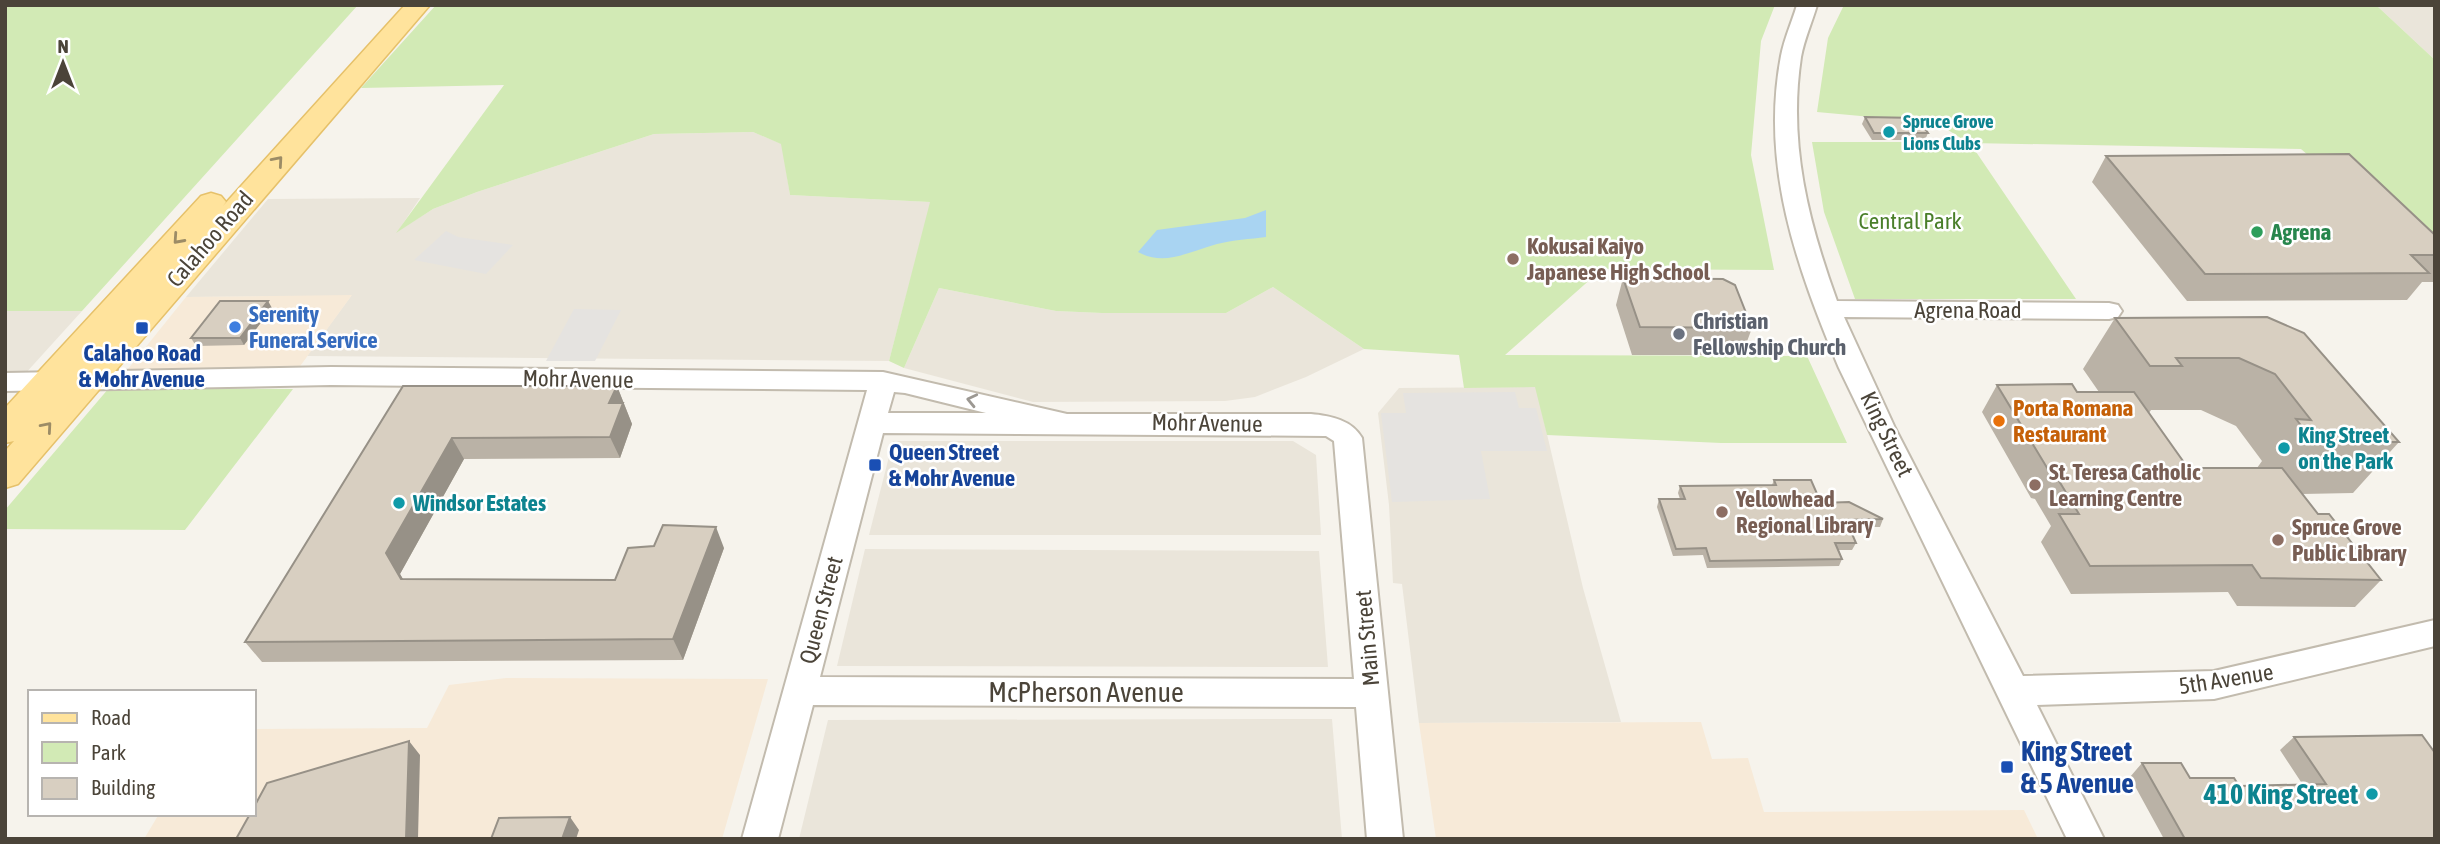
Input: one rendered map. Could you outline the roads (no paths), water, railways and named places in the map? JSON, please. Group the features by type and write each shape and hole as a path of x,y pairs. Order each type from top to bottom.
{"main road":[{"name":"Calahoo Road","path":"5,431 347,50 391,5"},
{"name":"Calahoo Road","path":"5,475 300,136 418,5"}],"street":[{"name":"King Street","path":"1807,5 1791,55 1786,94 1786,138 1790,178 1801,231 1827,309 2086,839"},
{"name":"Agrena Road","path":"1827,309 2109,311"},
{"name":"Mohr Avenue","path":"5,382 315,376 883,381 1062,422"},
{"name":"Queen Street","path":"760,839 883,381"},
{"name":"Mohr Avenue","path":"872,423 1311,424 1331,427 1348,438"},
{"name":"Main Street","path":"1348,438 1385,839"},
{"name":"5th Avenue","path":"2013,691 2214,685 2435,633"},
{"name":"McPherson Avenue","path":"800,691 1372,693"}],"water":[{"path":"1266,210 1266,237 1223,243 1168,258 1138,252 1157,230 1245,218"}],"place":[{"name":"Spruce Grove Lions Clubs","path":"1889,132"},
{"name":"Agrena","path":"2257,232"},
{"name":"Kokusai Kaiyo Japanese High School","path":"1513,259"},
{"name":"Serenity Funeral Service","path":"235,327"},
{"name":"Calahoo Road & Mohr Avenue","path":"142,328"},
{"name":"Christian Fellowship Church","path":"1679,334"},
{"name":"Porta Romana Restaurant","path":"1999,421"},
{"name":"King Street on the Park","path":"2284,448"},
{"name":"Queen Street & Mohr Avenue","path":"875,465"},
{"name":"St. Teresa Catholic Learning Centre","path":"2035,485"},
{"name":"Windsor Estates","path":"399,503"},
{"name":"Yellowhead Regional Library","path":"1722,512"},
{"name":"Spruce Grove Public Library","path":"2278,540"},
{"name":"King Street & 5 Avenue","path":"2007,767"},
{"name":"410 King Street","path":"2372,794"}],"park label":[{"name":"Central Park","path":"1910,221"}]}
